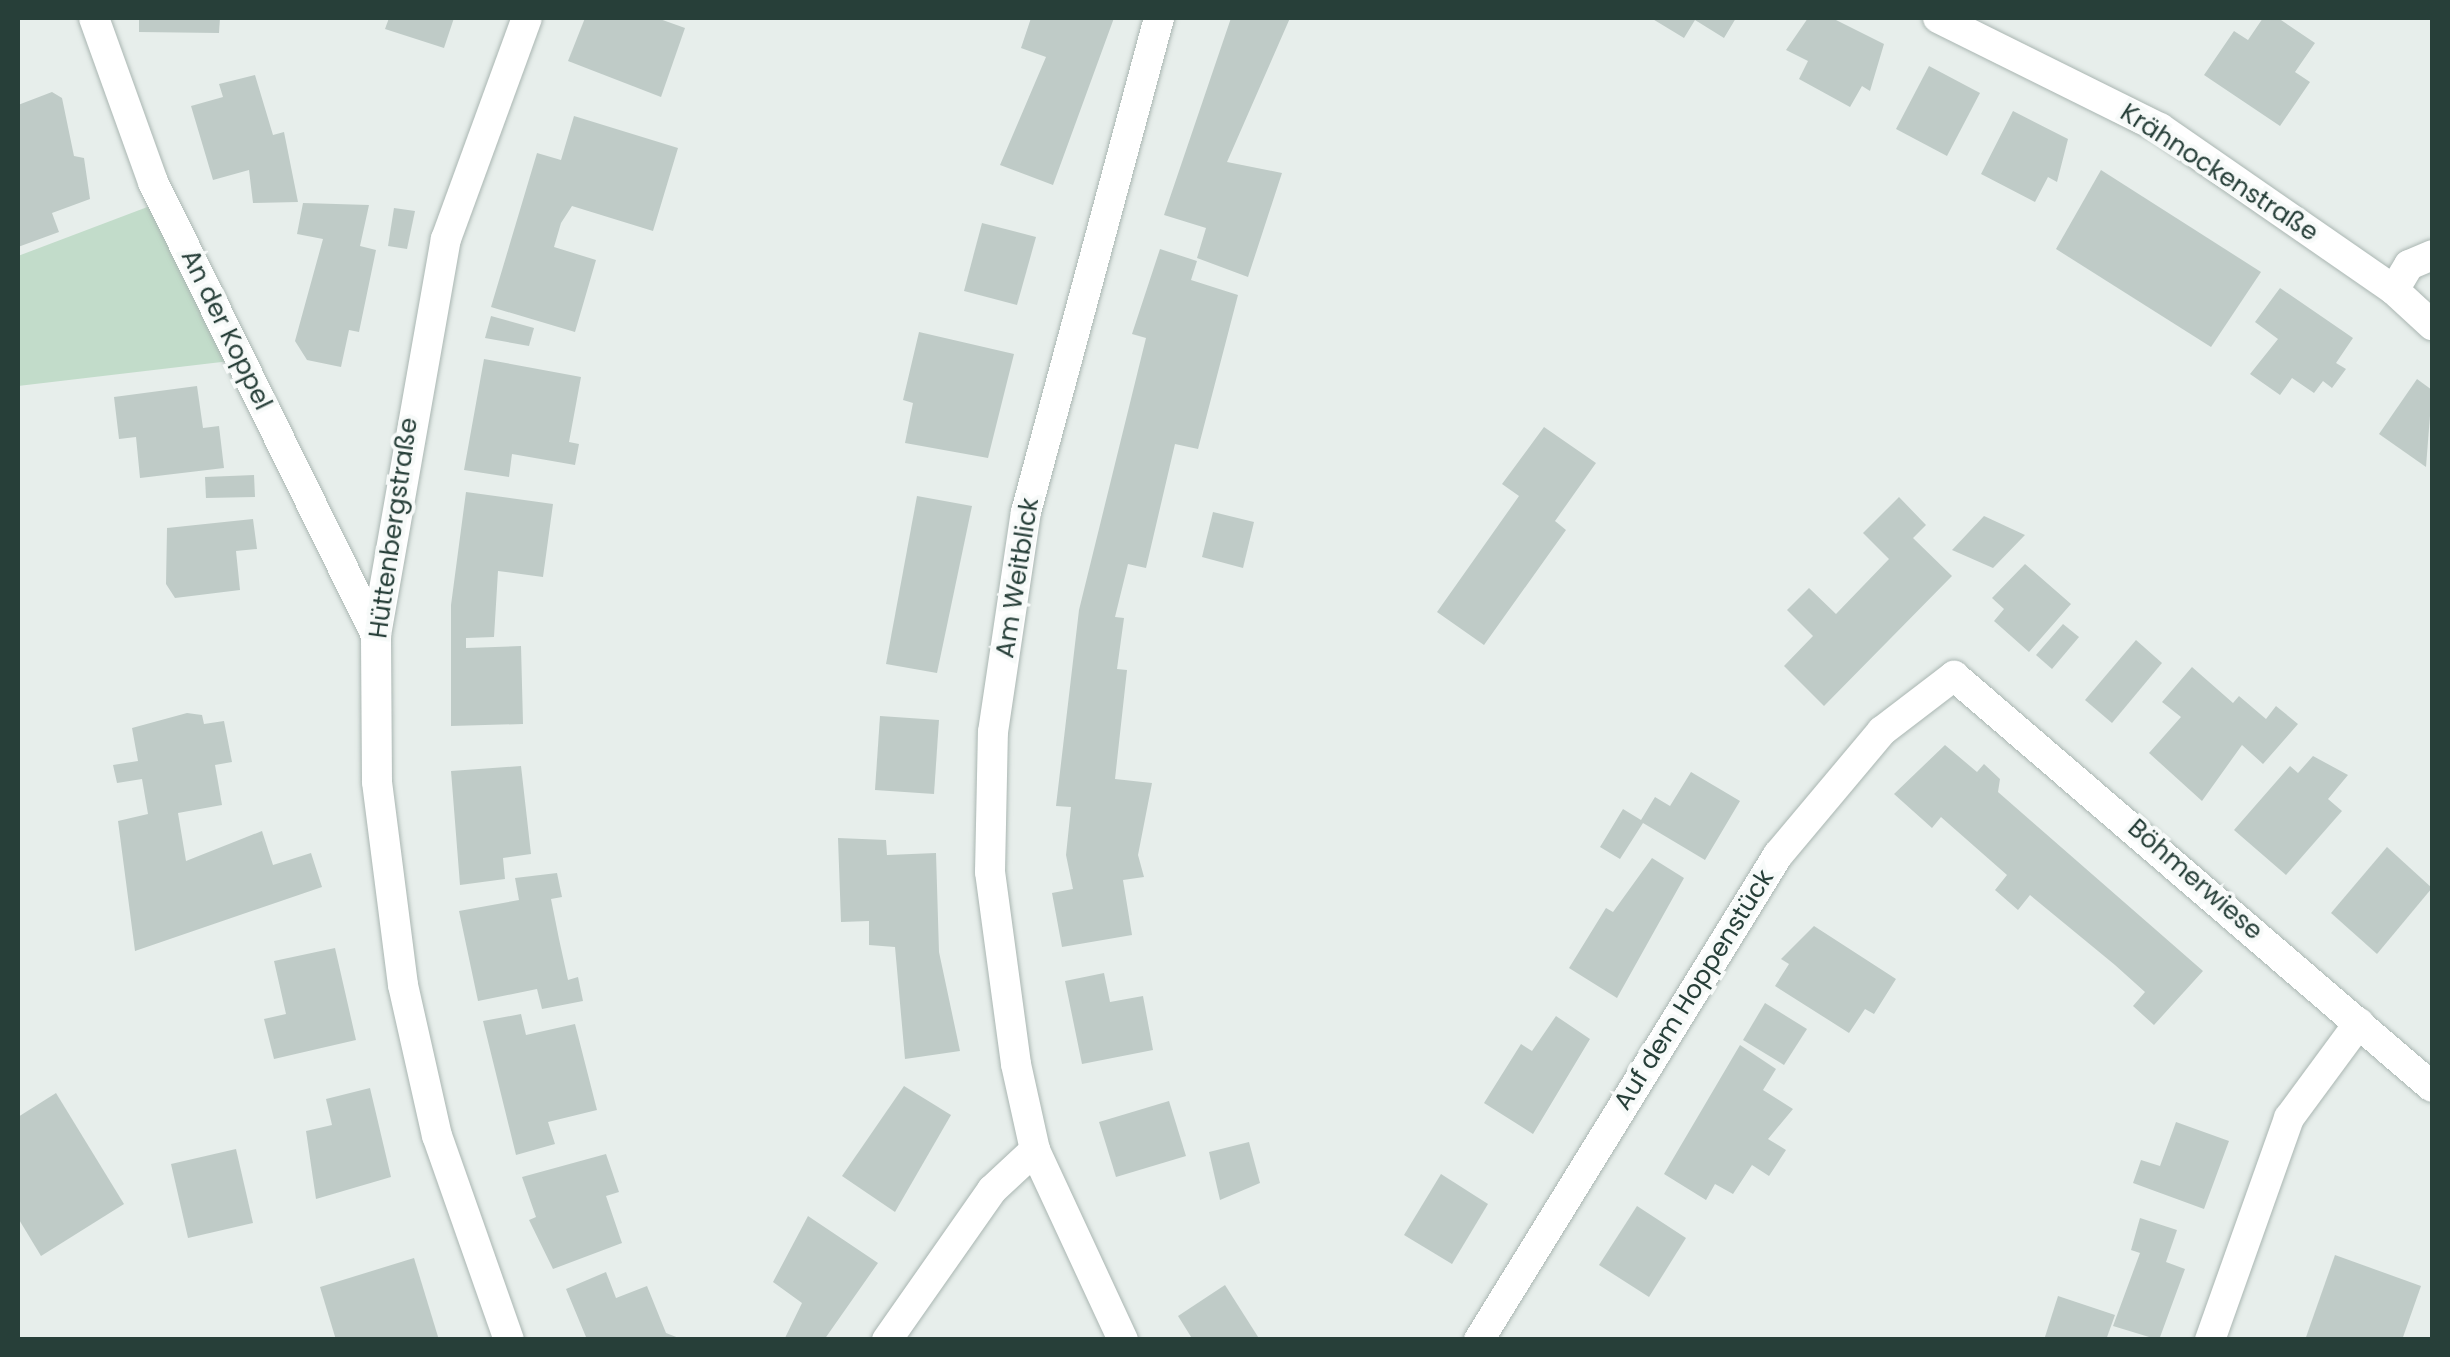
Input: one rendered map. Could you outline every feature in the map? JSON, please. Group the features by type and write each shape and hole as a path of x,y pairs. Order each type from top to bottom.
{"street":[{"name":"An der Koppel","path":"94,18 153,182 376,635"},
{"name":"Hüttenbergstraße","path":"509,1340 437,1136 403,985 377,782 376,635 446,239 527,18"},
{"name":"Am Weitblick","path":"1123,1340 1035,1150 1003,994 990,872 993,732 1026,512 1159,18"},
{"name":"Krähnockenstraße","path":"1938,18 2160,128 2394,290 2432,325"},
{"path":"2394,290 2409,265 2432,255"},
{"name":"Böhmerwiese","path":"1954,676 2432,1087"},
{"name":"Auf dem Hoppenstück","path":"1479,1340 1778,855 1882,732 1954,676"},
{"path":"2210,1340 2289,1118 2359,1023"},
{"path":"887,1340 992,1190 1035,1150"}],"green space":[{"path":"150,206 230,361 18,386 18,256"}],"building":[{"path":"139,18 220,18 219,33 139,32"},
{"path":"389,18 454,18 444,48 385,29"},
{"path":"585,18 657,18 685,28 661,97 568,61"},
{"path":"1031,18 1114,18 1053,185 1000,165 1046,57 1021,48"},
{"path":"1231,18 1290,18 1227,162 1282,173 1248,277 1197,258 1206,228 1164,215"},
{"path":"1651,18 1736,18 1724,38 1695,20 1684,38"},
{"path":"1808,18 1832,18 1884,44 1870,91 1862,86 1850,107 1799,79 1808,61 1786,50"},
{"path":"2263,18 2278,18 2315,43 2295,72 2310,82 2280,126 2204,75 2234,31 2248,40"},
{"path":"1929,66 1980,93 1947,156 1896,129"},
{"path":"255,75 273,135 284,132 298,202 253,203 249,170 213,180 191,106 223,97 219,84"},
{"path":"52,92 62,98 74,156 84,158 90,199 52,213 59,232 18,247 18,105"},
{"path":"2013,111 2068,139 2057,182 2048,177 2035,202 1981,174"},
{"path":"574,116 678,148 653,231 572,206 561,223 554,247 596,260 575,332 491,307 537,153 561,160"},
{"path":"2101,170 2261,272 2211,347 2056,249"},
{"path":"303,203 369,205 360,246 376,250 359,332 349,330 341,367 307,360 295,341 323,239 297,234"},
{"path":"394,208 415,211 407,249 388,246"},
{"path":"982,223 1036,237 1017,305 964,291"},
{"path":"1160,249 1197,261 1191,280 1238,295 1198,449 1175,444 1146,568 1128,564 1115,617 1124,618 1117,669 1127,670 1115,779 1152,783 1138,855 1144,877 1123,880 1132,935 1062,947 1052,893 1073,889 1066,855 1071,807 1056,806 1079,610 1146,338 1132,334"},
{"path":"2280,288 2353,338 2336,363 2346,369 2332,388 2323,381 2314,393 2292,378 2280,395 2250,374 2278,339 2255,322"},
{"path":"491,316 534,328 529,346 485,338"},
{"path":"919,332 1014,354 988,458 905,443 913,403 903,400"},
{"path":"484,359 581,377 569,442 579,444 575,465 512,454 509,477 464,470"},
{"path":"2417,379 2432,390 2426,467 2379,434"},
{"path":"197,386 203,428 219,426 224,468 140,478 136,437 119,439 114,397"},
{"path":"1544,427 1596,463 1555,521 1566,530 1484,645 1437,612 1519,496 1502,484"},
{"path":"254,475 255,497 206,498 205,477"},
{"path":"466,492 553,504 543,577 498,571 494,637 466,638 466,648 521,646 523,724 451,726 451,605"},
{"path":"917,496 972,506 937,673 886,664"},
{"path":"1899,497 1926,525 1913,538 1952,576 1824,706 1784,666 1813,636 1787,610 1809,588 1836,614 1889,559 1863,533"},
{"path":"1213,512 1254,522 1243,568 1202,557"},
{"path":"1984,516 2025,535 1993,568 1952,550"},
{"path":"253,519 257,549 236,551 240,590 175,598 166,584 167,528"},
{"path":"2025,564 2071,604 2029,652 1994,621 2004,609 1992,598"},
{"path":"2063,624 2079,637 2052,669 2036,655"},
{"path":"2136,640 2162,663 2112,723 2085,700"},
{"path":"2192,667 2233,703 2239,696 2266,719 2276,706 2298,724 2263,764 2242,745 2202,801 2149,753 2181,717 2162,702"},
{"path":"187,713 202,715 204,724 224,721 232,762 215,765 222,805 178,813 186,861 262,831 273,865 311,853 322,887 135,951 118,821 148,814 142,779 117,783 113,765 138,761 132,728"},
{"path":"880,716 939,720 934,794 875,790"},
{"path":"1945,745 1977,772 1984,764 2000,779 1998,792 2203,971 2154,1025 2133,1006 2145,992 2115,965 2030,895 2018,910 1995,890 2007,875 1941,817 1932,828 1894,794"},
{"path":"2313,756 2348,775 2328,799 2342,811 2286,875 2234,830 2290,766 2298,773"},
{"path":"521,766 531,854 503,858 505,879 460,885 451,771"},
{"path":"1691,772 1740,801 1705,860 1643,823 1620,859 1600,847 1623,809 1641,820 1655,797 1670,806"},
{"path":"838,838 886,840 887,855 936,853 939,952 960,1051 905,1059 895,947 869,945 869,921 841,922"},
{"path":"2387,847 2432,888 2377,954 2331,913"},
{"path":"1652,858 1684,878 1617,998 1569,968 1606,908 1613,912"},
{"path":"557,873 562,897 551,899 559,939 568,980 578,977 583,1001 542,1009 537,989 478,1001 459,911 519,900 515,878"},
{"path":"1814,926 1896,979 1874,1014 1865,1009 1849,1033 1775,986 1789,964 1781,959"},
{"path":"335,948 356,1040 274,1059 264,1019 286,1014 274,961"},
{"path":"1104,973 1110,1002 1143,996 1153,1050 1082,1064 1065,981"},
{"path":"1765,1003 1807,1029 1784,1065 1743,1040"},
{"path":"521,1014 526,1035 575,1024 597,1110 548,1122 555,1144 516,1155 483,1021"},
{"path":"1556,1016 1590,1039 1533,1134 1484,1103 1521,1044 1532,1051"},
{"path":"1740,1045 1776,1069 1763,1090 1793,1109 1768,1139 1786,1150 1769,1176 1752,1165 1733,1194 1715,1184 1706,1200 1664,1174"},
{"path":"904,1086 951,1115 895,1212 842,1176"},
{"path":"370,1088 391,1177 316,1199 306,1131 332,1125 326,1099"},
{"path":"56,1093 124,1204 41,1256 18,1218 18,1117"},
{"path":"1169,1101 1186,1156 1116,1177 1099,1122"},
{"path":"2176,1122 2229,1141 2204,1209 2133,1183 2141,1160 2160,1166"},
{"path":"1249,1142 1260,1183 1220,1200 1209,1152"},
{"path":"236,1149 253,1223 188,1238 171,1164"},
{"path":"606,1154 619,1192 606,1196 622,1243 553,1269 529,1220 536,1217 522,1177"},
{"path":"1441,1174 1488,1204 1452,1264 1404,1235"},
{"path":"1637,1206 1686,1238 1649,1297 1599,1265"},
{"path":"808,1216 878,1263 824,1340 784,1340 802,1303 773,1282"},
{"path":"2140,1218 2177,1230 2166,1262 2185,1269 2159,1340 2113,1326 2140,1253 2131,1250"},
{"path":"2335,1255 2421,1286 2402,1340 2305,1340"},
{"path":"414,1258 439,1340 336,1340 320,1287"},
{"path":"606,1272 616,1298 647,1286 666,1333 684,1340 586,1337 566,1289"},
{"path":"1225,1285 1260,1340 1193,1340 1178,1316"},
{"path":"2058,1296 2115,1315 2106,1340 2044,1340"}]}
